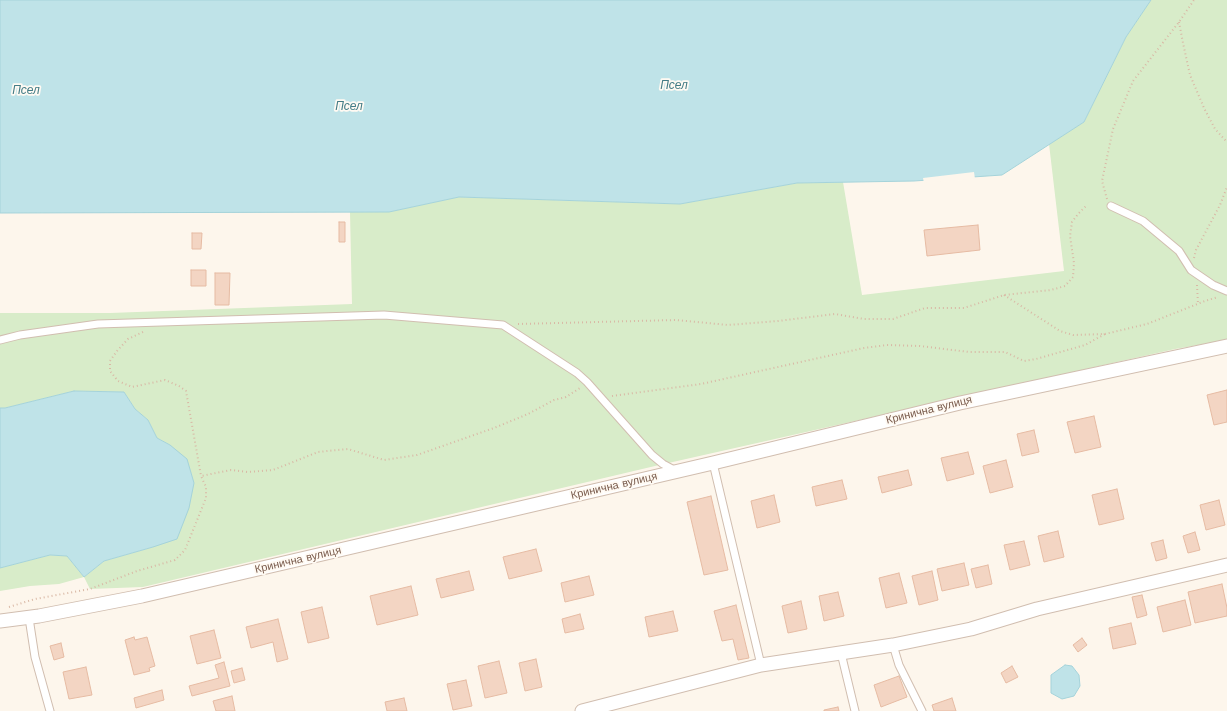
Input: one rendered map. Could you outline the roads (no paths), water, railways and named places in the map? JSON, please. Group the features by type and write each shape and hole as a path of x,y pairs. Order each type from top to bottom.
{"street":[{"name":"Кринична вулиця","path":"0,621 29,618 142,596 678,472 960,403 1227,346"},
{"path":"582,711 761,665 893,645 971,629 1037,609 1227,565"}],"lane":[{"path":"1111,206 1143,221 1154,229 1179,251 1191,270 1213,285 1227,291"},
{"path":"0,340 20,335 98,324 376,316 503,325 577,373 587,382 652,455 663,464 678,472"},
{"path":"713,463 761,665"},
{"path":"29,618 35,657 50,711"},
{"path":"893,645 899,665 922,711"},
{"path":"841,653 855,711"}],"water":[{"name":"Псел","path":"0,0 1151,0 1126,37 1084,122 1002,175 914,181 797,183 680,204 459,197 389,212 0,213"},
{"path":"74,391 124,392 135,409 148,420 157,438 170,445 187,459 194,483 189,508 177,539 104,561 84,577 67,556 50,555 0,568 0,408"},
{"path":"1065,665 1072,666 1079,675 1080,686 1074,696 1062,699 1051,693 1051,675"}]}
